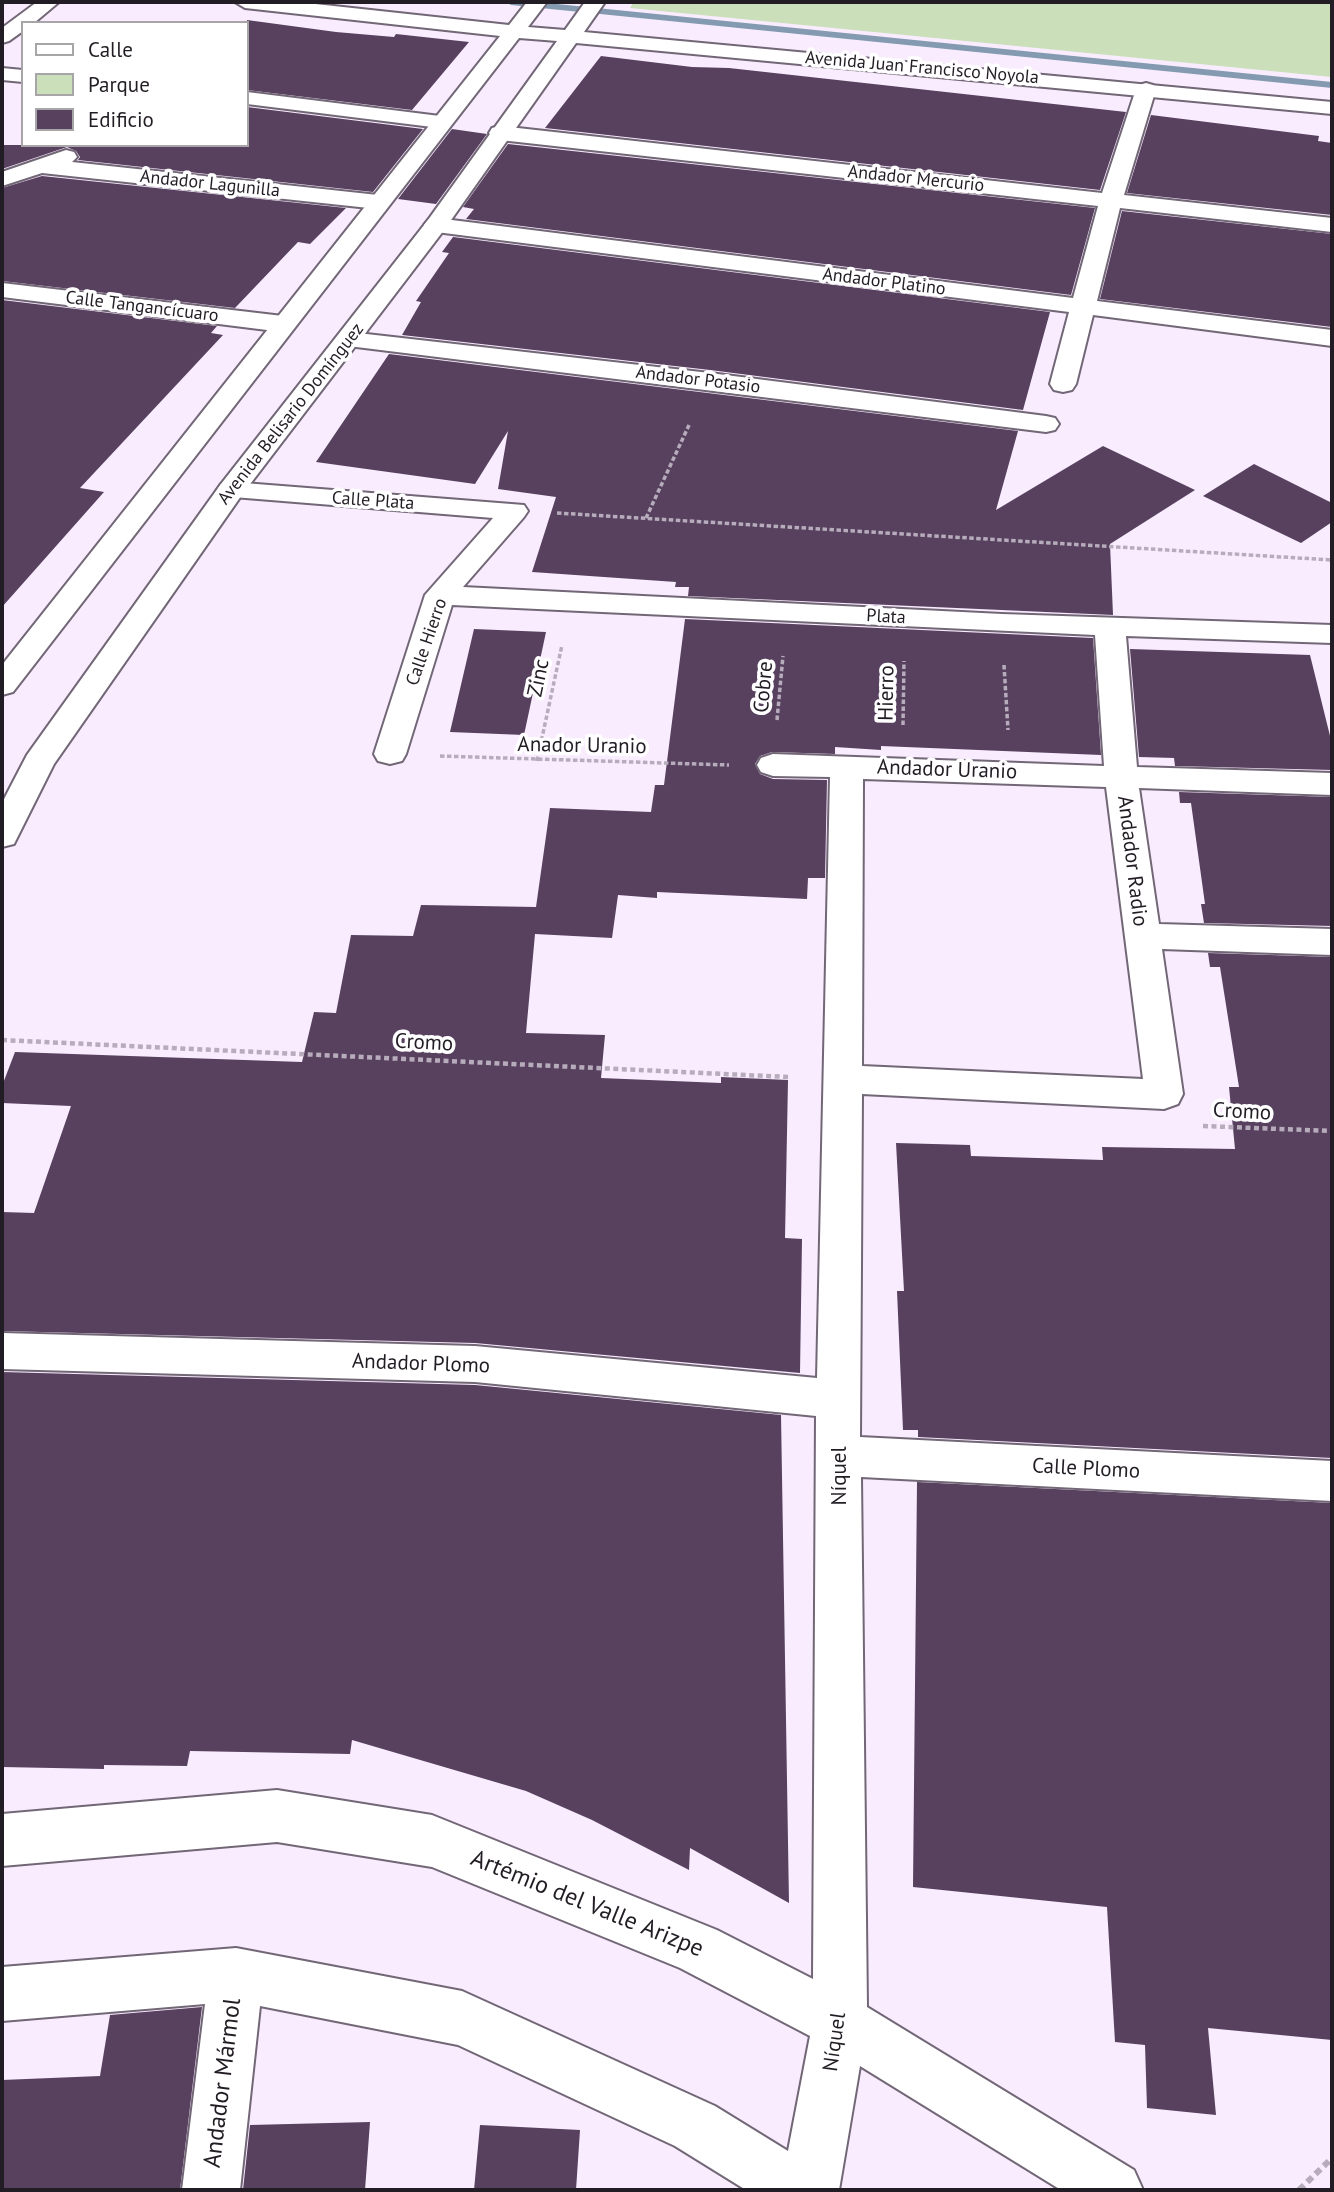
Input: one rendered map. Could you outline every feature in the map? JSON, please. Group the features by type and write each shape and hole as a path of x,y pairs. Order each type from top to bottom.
{"street":[{"path":"23,21 49,2"},
{"name":"Avenida Juan Francisco Noyola","path":"244,2 525,16 586,15 1146,89 1332,108"},
{"name":"Avenida Belisario Domínguez","path":"2,836 39,762 231,490 436,225 586,15"},
{"path":"2,685 525,16"},
{"path":"2,37 21,23"},
{"path":"2,74 21,76"},
{"path":"1063,384 1111,200 1146,89"},
{"path":"248,99 440,122"},
{"name":"Andador Mercurio","path":"500,133 1332,225"},
{"path":"2,179 86,149"},
{"name":"Andador Lagunilla","path":"43,166 378,202"},
{"name":"Andador Platino","path":"436,225 1332,338"},
{"name":"Calle Tangancícuaro","path":"8,297 283,324"},
{"name":"Andador Potasio","path":"349,340 710,381 1046,424"},
{"name":"Calle Plata","path":"231,490 514,511"},
{"name":"Calle Hierro","path":"390,754 440,595 514,511"},
{"name":"Plata","path":"440,595 1331,640"},
{"name":"Andador Radio","path":"1110,627 1121,777 1164,1094"},
{"name":"Andador Uranio","path":"773,765 1332,784"},
{"name":"Níquel","path":"810,2190 840,2022 838,1399 847,766"},
{"path":"1142,936 1332,942"},
{"path":"844,1079 1164,1094"},
{"name":"Andador Plomo","path":"2,1351 475,1364 838,1399"},
{"name":"Calle Plomo","path":"840,1456 1332,1481"},
{"name":"Artémio del Valle Arizpe","path":"2,1840 277,1816 432,1841 698,1949 840,2022 1114,2190"},
{"path":"2,1994 236,1975 462,2018 695,2126 798,2190"},
{"name":"Andador Mármol","path":"211,2190 236,1975"}],"path":[{"path":"646,518 710,381"},
{"path":"514,511 1332,560"},
{"name":"Zinc","path":"537,761 571,602"},
{"name":"Cobre","path":"773,765 787,612"},
{"name":"Hierro","path":"902,768 904,618"},
{"path":"1002,623 1010,772"},
{"name":"Anador Uranio","path":"390,754 537,761 773,765"},
{"name":"Cromo","path":"2,1040 844,1079"},
{"name":"Cromo","path":"1164,1094 1192,1125 1332,1131"},
{"path":"1299,2190 1332,2158"}],"green space":[{"path":"634,2 1332,2 1332,77 630,8"}],"building":[{"path":"247,21 336,32 394,37 396,34 469,42 412,110 248,90"},
{"path":"601,56 1126,112 1100,190 545,128"},
{"path":"248,107 423,129 373,192 78,160 80,157 76,151 67,147 248,147"},
{"path":"1151,115 1319,136 1318,141 1332,143 1332,215 1127,193"},
{"path":"452,129 487,134 436,204 398,199"},
{"path":"508,144 1095,208 1071,295 466,219 474,209 463,207"},
{"path":"2,145 21,147 67,147 2,169"},
{"path":"42,176 346,208 310,244 298,242 235,308 2,281 2,188"},
{"path":"1122,211 1332,234 1332,327 1100,299"},
{"path":"453,237 1050,312 1023,410 710,370 402,335 421,302 416,301 449,253 442,252"},
{"path":"2,300 217,326 211,333 223,335 80,488 104,492 2,607"},
{"path":"389,354 1018,431 996,510 1103,446 1195,490 1110,544 1113,615 688,596 689,587 675,587 676,582 532,572 556,497 498,489 508,431 475,484 316,462"},
{"path":"1254,464 1332,503 1332,522 1301,543 1203,496"},
{"path":"685,619 1093,638 1101,755 881,746 881,750 835,747 835,754 772,752 760,756 755,764 760,774 773,779 827,780 825,878 808,878 807,899 657,892 657,898 618,895 612,938 535,934 526,1033 605,1035 601,1078 721,1083 721,1077 788,1080 785,1238 802,1239 800,1373 475,1343 2,1331 2,1212 34,1213 71,1106 2,1103 2,1086 15,1052 302,1062 314,1012 336,1013 351,935 413,936 421,905 536,907 550,808 651,812 655,785 664,785"},
{"path":"474,629 546,632 524,735 450,732"},
{"path":"1130,649 1310,655 1332,744 1332,770 1175,766 1174,758 1139,757"},
{"path":"1179,792 1332,797 1332,926 1204,923 1201,904 1205,904 1191,803 1180,803"},
{"path":"1208,953 1332,957 1332,1458 918,1437 918,1430 903,1430 897,1291 904,1291 896,1143 970,1145 971,1156 1103,1160 1102,1147 1235,1149 1229,1087 1239,1087 1220,967 1210,967"},
{"path":"2,1372 475,1385 781,1415 789,1903 690,1848 689,1870 592,1820 526,1791 352,1740 350,1754 190,1751 187,1766 104,1765 104,1769 2,1767"},
{"path":"917,1482 1332,1503 1332,2040 1208,2028 1216,2115 1147,2108 1145,2045 1115,2042 1107,1907 913,1887"},
{"path":"202,2007 180,2190 2,2190 2,2080 100,2076 110,2015"},
{"path":"370,2122 365,2190 243,2190 250,2125"},
{"path":"480,2125 580,2130 576,2190 474,2190"}],"waterway":[{"path":"511,2 1332,85"}]}
